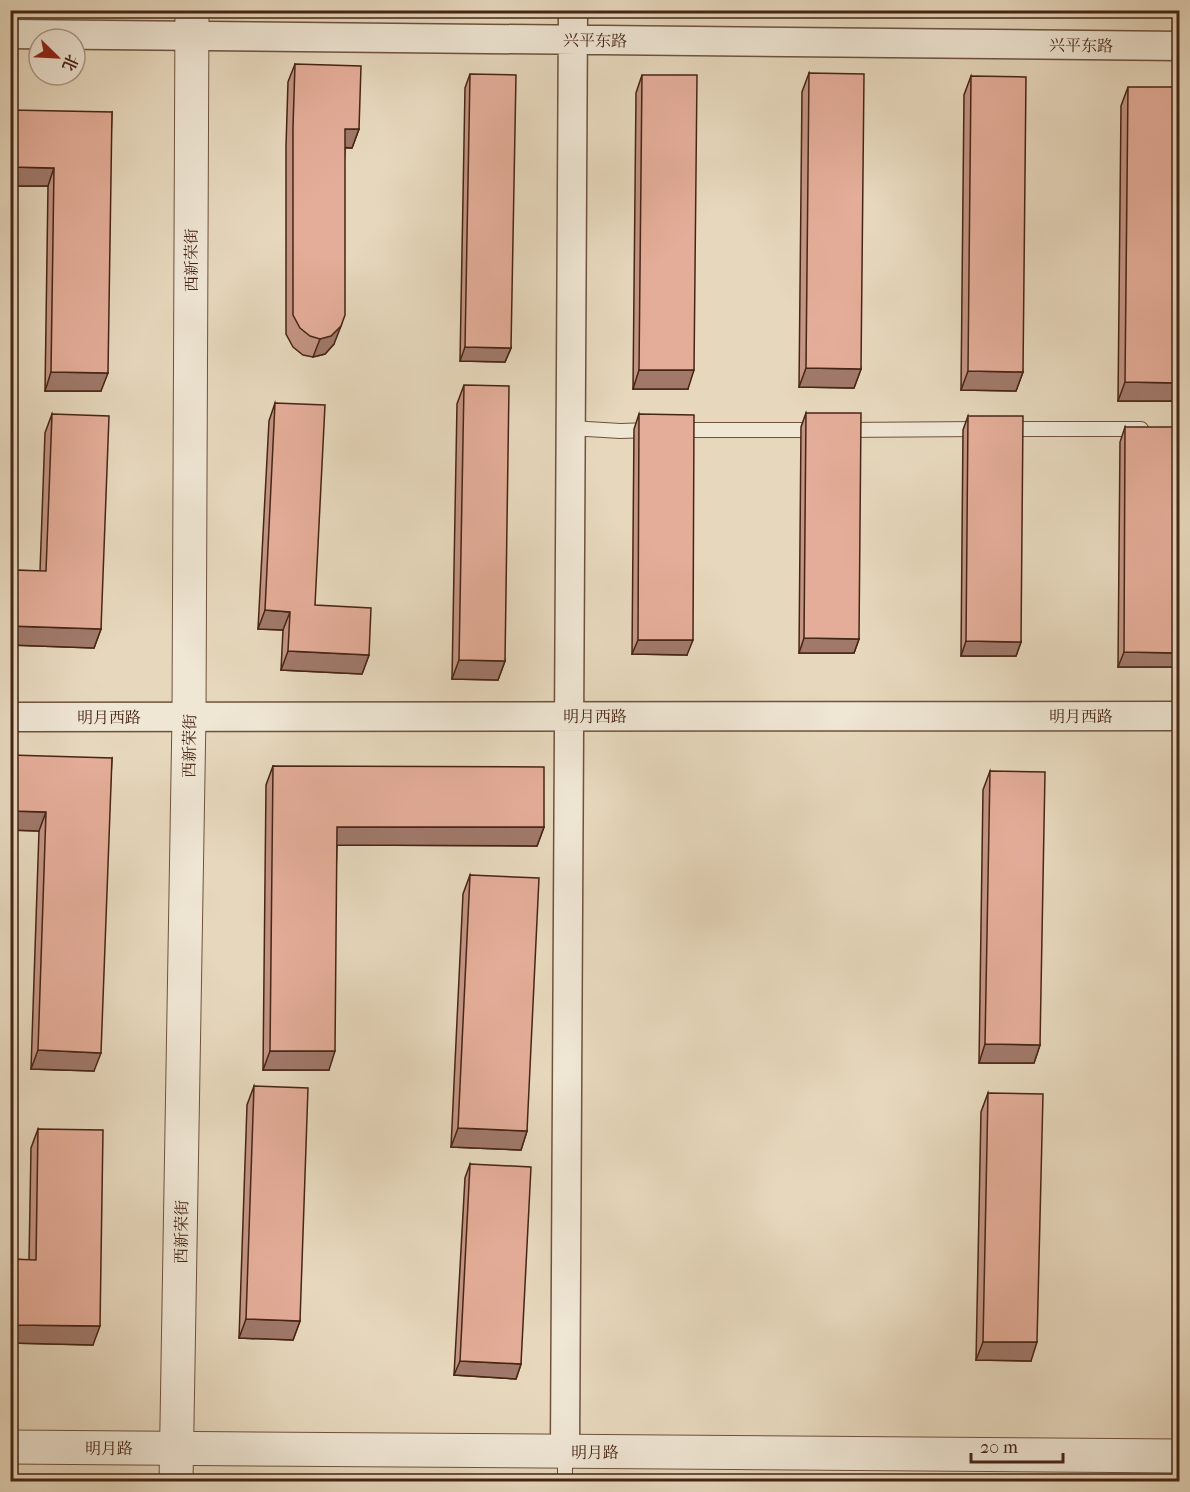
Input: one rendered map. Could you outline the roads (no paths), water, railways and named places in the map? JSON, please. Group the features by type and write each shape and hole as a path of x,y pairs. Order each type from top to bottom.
{"street":[{"path":"565,1466 573,10"},
{"name":"兴平东路","path":"10,33 192,23 573,39 1179,46"},
{"name":"西新荣街","path":"176,1482 189,717 192,23"},
{"name":"明月西路","path":"10,717 1179,716"},
{"name":"明月路","path":"10,1447 177,1448 565,1466 1179,1456"}],"lane":[{"path":"571,428 620,430 1156,429"}]}
